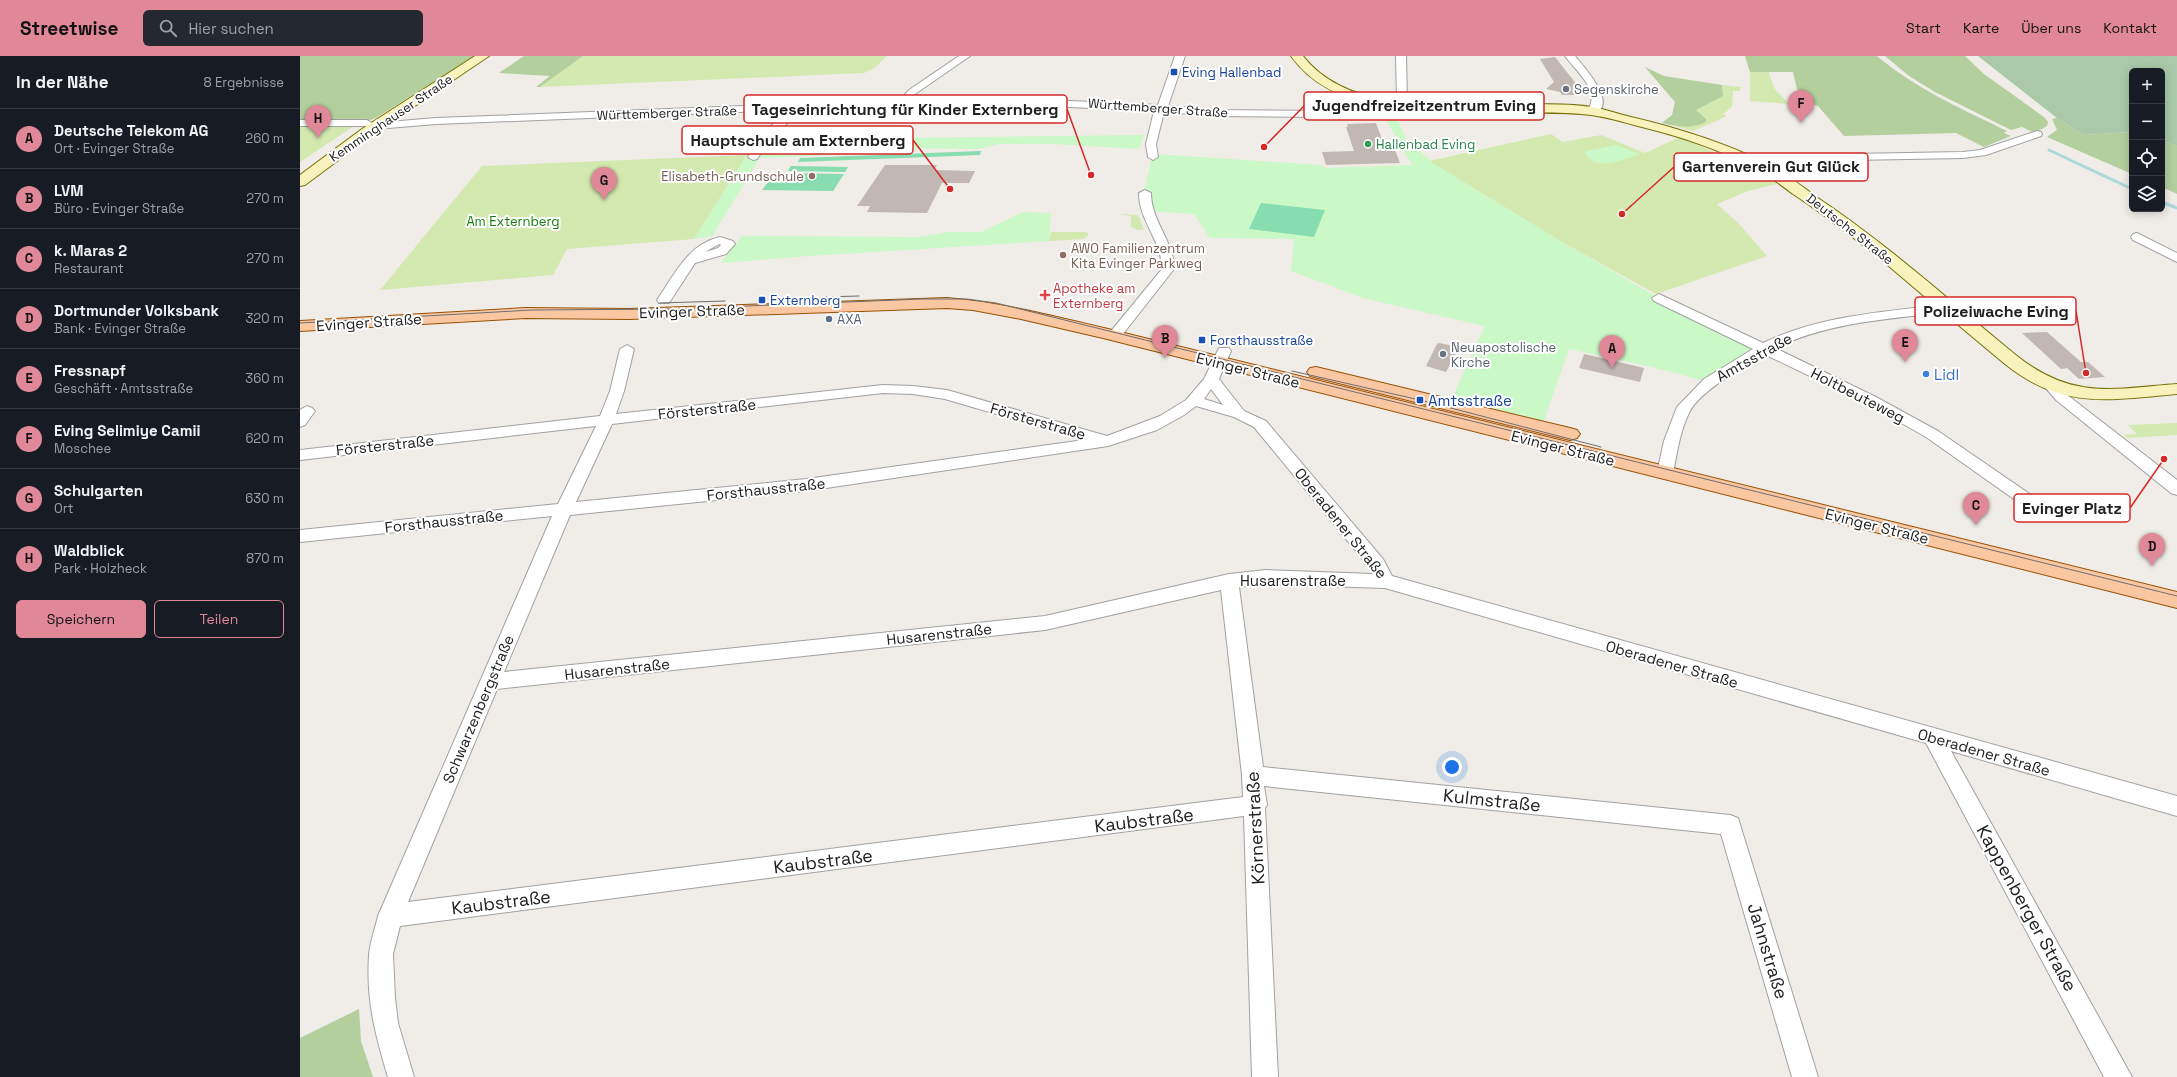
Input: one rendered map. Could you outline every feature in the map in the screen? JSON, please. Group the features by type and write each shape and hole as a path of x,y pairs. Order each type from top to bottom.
{"main road":[{"name":"Evinger Straße","path":"300,314 846,294 963,293 1015,300 1118,331 1218,364 1667,466 2177,585"},
{"name":"Evinger Straße","path":"300,326 526,313 629,314 947,303 973,305 1118,331"},
{"name":"Evinger Straße","path":"1667,466 2177,600"}],"street":[{"name":"Kemminghauser Straße","path":"300,182 372,124 388,118 483,56"},
{"path":"904,102 912,92 966,56"},
{"path":"1153,157 1151,144 1158,113 1162,108 1180,56"},
{"name":"Deutsche Straße","path":"1297,56 1308,68 1331,85 1374,102 1407,108 1432,110 1546,109 1592,111 1689,136 1754,162 1842,220 2026,372 2051,386 2085,394 2177,389"},
{"path":"1401,56 1402,102"},
{"path":"1570,56 1588,78 1598,95 1596,108 1592,111"},
{"name":"Württemberger Straße","path":"300,123 372,124 904,102 1004,101 1078,103 1222,113 1326,114 1353,112 1374,102"},
{"path":"753,156 769,133 800,107"},
{"name":"Württemberger Straße","path":"388,118 436,121"},
{"path":"1754,162 1794,158 1963,155 1982,152 2036,134"},
{"path":"1118,331 1168,269 1169,260 1167,252 1145,211 1145,193"},
{"path":"2137,237 2177,258"},
{"path":"664,300 692,260"},
{"name":"Holtbeuteweg","path":"1659,298 1851,389 1932,434 2044,512"},
{"name":"Amtsstraße","path":"1667,466 1672,441 1682,410 1709,382 1764,348 1791,335 1841,321 1948,308"},
{"name":"Schwarzenbergstraße","path":"401,1077 385,1023 382,998 381,954 390,916 564,509 606,420 617,391 627,349"},
{"name":"Forsthausstraße","path":"300,536 806,485 1108,441 1151,428 1195,401 1218,364"},
{"name":"Oberadener Straße","path":"1218,364 1239,414"},
{"path":"2051,386 2061,397 2177,489"},
{"name":"Försterstraße","path":"300,455 883,389 913,390 947,395 1108,441"},
{"name":"Oberadener Straße","path":"1195,401 1239,414 1260,424 1377,564 1385,582 2177,806"},
{"name":"Husarenstraße","path":"489,682 1045,623 1229,580 1266,577 1385,582"},
{"name":"Körnerstraße","path":"1229,580 1254,774 1265,1077"},
{"name":"Kappenberger Straße","path":"1934,738 2119,1077"},
{"name":"Kulmstraße","path":"1254,774 1730,825"},
{"name":"Kaubstraße","path":"390,916 1256,805"},
{"name":"Jahnstraße","path":"1730,825 1806,1077"}],"green space":[{"path":"300,56 474,56 376,118 365,122 300,121"},
{"path":"524,56 583,56 540,87 536,87 550,76 499,73"},
{"path":"583,56 887,56 875,68 864,73 540,87"},
{"path":"1745,56 1877,56 1907,79 1956,106 2007,131 2004,133 2011,136 1984,147 1956,133 1844,136 1818,106 1812,104 1797,89 1793,72 1750,72"},
{"path":"1885,56 1965,56 1984,74 2044,117 2048,122 2047,126 2035,133 2022,127 2011,130 1935,92 1909,76"},
{"path":"1978,56 2177,56 2177,146 2165,142 2165,68 2129,68 2129,132 2084,135 2057,118"},
{"path":"1645,67 1664,76 1722,85 1723,96 1696,110 1706,119 1706,122 1695,126 1684,127 1662,123 1672,115 1675,102"},
{"path":"1750,72 1769,72 1774,88 1789,104 1750,101"},
{"path":"1722,85 1741,87 1740,91 1733,91 1732,107 1723,114 1726,116 1725,117 1693,131 1662,123 1674,126 1690,126 1706,121 1706,119 1696,110 1723,96"},
{"path":"1328,91 1358,104 1343,110 1325,111 1313,92"},
{"path":"1385,118 1397,118 1406,139 1434,164 1562,242 1659,298 1764,348 1709,382 1652,367 1569,349 1543,423 1451,400 1485,326 1366,299 1291,271 1294,239 1210,238 1194,214 1145,211 1145,189 1153,154 1320,165 1325,168 1412,165"},
{"path":"2057,118 2084,135 2129,132 2129,173 2047,137 2057,130 2052,119"},
{"path":"300,126 354,126 300,162"},
{"path":"1551,134 1563,142 1601,135 1645,153 1680,137 1728,158 1777,184 1748,191 1717,204 1739,224 1767,256 1656,294 1562,242 1429,161"},
{"path":"1144,135 1139,149 1055,144 998,144 979,149 870,148 853,154 760,158 712,236 694,239 747,155 754,155 764,150 843,146 895,138"},
{"path":"2165,142 2177,146 2177,194 2165,188"},
{"path":"1616,145 1640,154 1611,163 1603,163 1590,159 1585,153 1586,151"},
{"path":"981,151 980,155 798,162 800,158"},
{"name":"Am Externberg","path":"747,155 694,239 567,249 553,275 380,290 482,166"},
{"path":"791,166 848,167 845,172 788,171"},
{"path":"775,173 844,174 833,191 762,190"},
{"path":"1261,203 1325,210 1314,237 1249,229"},
{"path":"1023,212 1051,213 1049,241 721,263 742,236 919,237 947,232 981,232"},
{"path":"1118,214 1138,215 1144,230 1137,230 1131,227 1131,216"},
{"path":"1051,232 1086,232 1089,235 1083,239 1049,241"},
{"path":"2177,423 2177,435 2127,438 2124,435 2137,434 2128,425"},
{"path":"359,1009 361,1041 373,1077 300,1077 300,1038"}],"building":[{"path":"1555,57 1585,95 1562,95 1560,92 1546,89 1554,82 1540,59"},
{"name":"Hallenbad Eving","path":"1376,123 1386,150 1395,150 1400,163 1326,165 1322,152 1354,151 1346,127 1348,127 1347,124"},
{"path":"885,165 937,165 934,170 975,171 969,183 942,183 927,213 867,212 870,206 857,206"},
{"path":"2047,332 2081,362 2088,362 2105,377 2079,379 2067,368 2061,369 2022,333"},
{"name":"Neuapostolische Kirche","path":"1439,343 1459,347 1446,372 1426,366 1437,344"},
{"path":"1584,354 1644,368 1640,382 1579,368"}],"waterway":[{"path":"2049,150 2129,188"},
{"path":"2165,203 2177,208"}],"tram line":[{"path":"823,297 859,296"},
{"path":"300,323 532,310 672,309 922,299 967,299 996,303 2177,596"},
{"path":"659,303 725,301"},
{"path":"1292,371 1420,400 1601,447"}],"place":[{"name":"Eving Hallenbad","path":"1174,72"},
{"name":"Segenskirche","path":"1566,89"},
{"name":"Eving Selimiye Camii","path":"1801,123"},
{"name":"Waldblick","path":"318,138"},
{"name":"Hallenbad Eving","path":"1368,144"},
{"name":"Jugendfreizeitzentrum Eving","path":"1264,147"},
{"name":"Tageseinrichtung für Kinder Externberg","path":"1091,175"},
{"name":"Elisabeth-Grundschule","path":"812,176"},
{"name":"Hauptschule am Externberg","path":"950,189"},
{"name":"Schulgarten","path":"604,200"},
{"name":"Gartenverein Gut Glück","path":"1622,214"},
{"name":"AWO Familienzentrum Kita Evinger Parkweg","path":"1063,255"},
{"name":"Apotheke am Externberg","path":"1045,295"},
{"name":"Externberg","path":"762,300"},
{"name":"AXA","path":"829,319"},
{"name":"Forsthausstraße","path":"1202,340"},
{"name":"Neuapostolische Kirche","path":"1443,354"},
{"name":"LVM","path":"1165,358"},
{"name":"Fressnapf","path":"1905,362"},
{"name":"Deutsche Telekom AG","path":"1612,368"},
{"name":"Polizeiwache Eving","path":"2086,373"},
{"name":"Lidl","path":"1926,374"},
{"name":"Amtsstraße","path":"1420,400"},
{"name":"Evinger Platz","path":"2164,459"},
{"name":"k. Maras 2","path":"1976,525"},
{"name":"Dortmunder Volksbank","path":"2152,566"}]}
